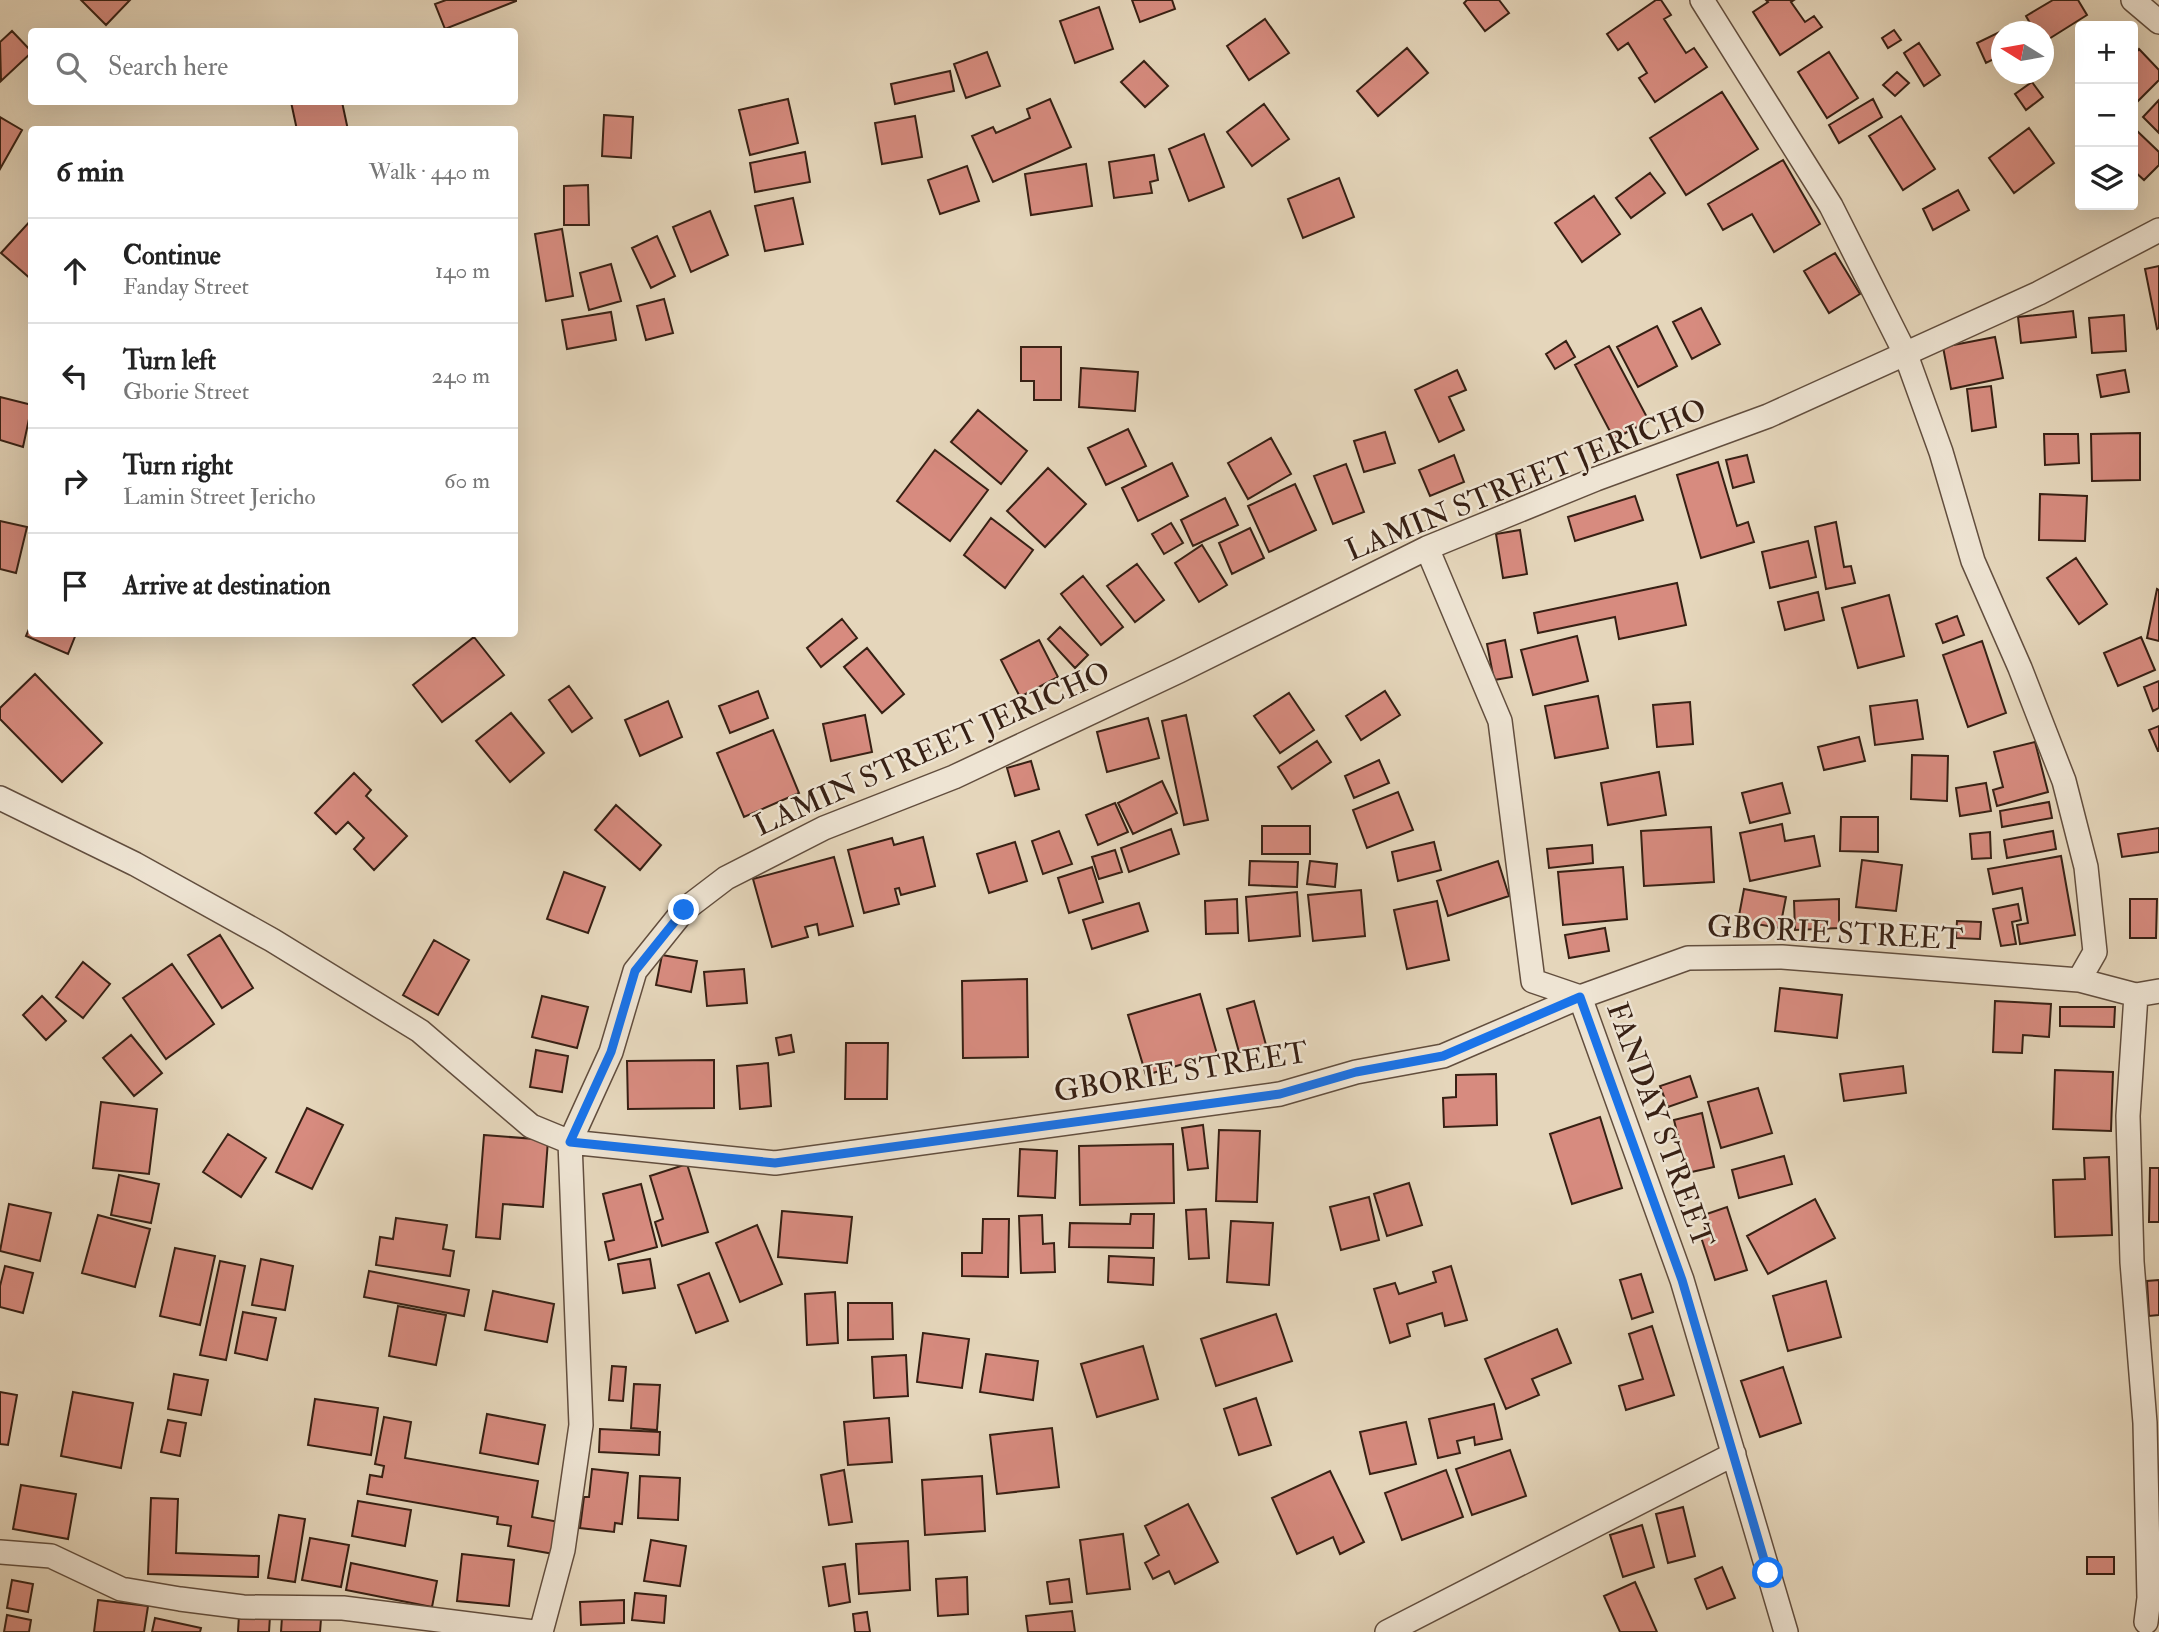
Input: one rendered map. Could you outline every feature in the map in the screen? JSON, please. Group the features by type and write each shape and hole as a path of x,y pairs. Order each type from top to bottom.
{"street":[{"path":"1702,0 1831,206 1906,355 1941,452 1973,561 2020,668 2064,781 2085,867 2095,952 2079,980"},
{"path":"2139,2 2159,22"},
{"name":"LAMIN STREET JERICHO","path":"541,1632 563,1550 581,1425 570,1142 611,1052 635,971 684,910 726,878 824,828 954,777 1179,671 1427,548 1596,479 1768,416 2039,293 2159,230"},
{"name":"FANDAY STREET","path":"1427,548 1500,720 1533,981 1580,997 1682,1280 1786,1632"},
{"name":"GBORIE STREET","path":"0,798 135,864 272,940 421,1031 531,1125 570,1142 775,1163 1280,1094 1356,1072 1443,1056 1580,997 1688,958 1782,957 2079,980 2136,995 2159,991"},
{"path":"2136,995 2128,1116 2132,1262 2145,1423 2149,1598 2146,1622"},
{"path":"1388,1632 1734,1454"},
{"path":"0,1552 51,1556 121,1589 180,1599 243,1607 342,1608 534,1632"}],"building":[{"path":"81,0 130,0 106,25"},
{"path":"446,0 516,0 448,28 445,28 435,4"},
{"path":"1132,0 1172,0 1175,9 1140,22"},
{"path":"1467,0 1499,0 1509,13 1485,31 1464,3"},
{"path":"1656,0 1661,0 1671,15 1664,19 1686,53 1694,48 1707,67 1655,102 1639,78 1647,73 1628,43 1618,50 1607,34"},
{"path":"1766,0 1794,0 1791,2 1805,22 1814,16 1822,27 1780,55 1753,12 1768,2"},
{"path":"2053,0 2078,0 2087,15 2054,36 2054,21 2029,21 2026,16"},
{"path":"1099,7 1113,49 1075,63 1060,21"},
{"path":"1265,19 1289,53 1249,80 1227,46"},
{"path":"1894,30 1901,40 1888,48 1882,38"},
{"path":"12,31 28,48 28,56 1,81 0,42"},
{"path":"1991,36 1991,60 1986,63 1977,43"},
{"path":"1919,43 1940,75 1924,86 1904,53"},
{"path":"1407,48 1428,73 1378,116 1357,91"},
{"path":"2138,50 2159,70 2159,80 2138,101 2138,84"},
{"path":"987,52 1000,86 966,98 954,64"},
{"path":"1829,52 1858,98 1827,118 1798,72"},
{"path":"1144,61 1168,86 1145,107 1121,82"},
{"path":"950,71 954,91 895,104 891,84"},
{"path":"1897,72 1909,83 1895,96 1883,85"},
{"path":"2033,84 2043,97 2026,110 2015,94"},
{"path":"1722,92 1758,149 1686,195 1650,138"},
{"path":"788,99 798,143 750,155 739,110"},
{"path":"1050,99 1071,147 993,182 972,136 993,127 996,133 1030,118 1027,109"},
{"path":"1873,99 1882,117 1839,143 1829,125"},
{"path":"2159,100 2159,133 2143,117"},
{"path":"1264,104 1289,139 1252,166 1227,132"},
{"path":"292,105 343,105 347,126 296,126"},
{"path":"604,115 633,117 631,158 602,156"},
{"path":"915,116 922,157 882,164 875,123"},
{"path":"1901,116 1935,169 1903,190 1869,136"},
{"path":"0,117 22,130 0,169"},
{"path":"2029,128 2054,163 2014,193 1989,158"},
{"path":"2138,132 2159,152 2159,165 2144,180 2138,175"},
{"path":"1204,134 1224,187 1189,201 1169,149"},
{"path":"805,152 810,182 755,192 750,163"},
{"path":"1154,155 1158,180 1150,182 1152,193 1114,198 1109,162"},
{"path":"1783,160 1820,224 1774,252 1752,214 1723,230 1708,204"},
{"path":"1086,164 1092,206 1031,215 1025,174"},
{"path":"967,166 979,201 940,214 928,180"},
{"path":"1650,173 1665,193 1631,218 1616,198"},
{"path":"1339,178 1354,217 1303,238 1288,199"},
{"path":"588,185 589,225 564,225 564,186"},
{"path":"1958,190 1969,210 1933,230 1923,209"},
{"path":"1594,196 1620,234 1582,262 1555,223"},
{"path":"793,198 803,244 765,251 755,206"},
{"path":"710,211 728,255 691,272 673,227"},
{"path":"28,223 28,277 1,253"},
{"path":"562,229 573,296 546,301 535,234"},
{"path":"657,236 675,276 651,288 632,248"},
{"path":"1835,253 1860,294 1829,313 1804,271"},
{"path":"611,264 621,301 589,310 580,273"},
{"path":"2159,266 2159,328 2157,329 2145,269"},
{"path":"664,299 673,333 646,340 637,306"},
{"path":"1701,308 1720,344 1692,359 1673,322"},
{"path":"2073,311 2076,337 2021,343 2018,317"},
{"path":"611,312 616,340 567,349 562,320"},
{"path":"2124,315 2126,351 2092,353 2089,318"},
{"path":"1657,326 1677,366 1638,387 1617,347"},
{"path":"1995,337 2003,378 1951,389 1943,347"},
{"path":"1566,341 1575,357 1555,369 1546,354"},
{"path":"1609,346 1649,421 1614,439 1575,365"},
{"path":"1021,347 1061,347 1061,400 1034,400 1034,381 1021,381"},
{"path":"1081,368 1138,372 1135,411 1079,407"},
{"path":"1457,370 1466,390 1449,397 1464,430 1439,442 1415,390"},
{"path":"2125,370 2129,392 2101,397 2097,375"},
{"path":"1991,386 1996,427 1972,431 1967,389"},
{"path":"0,397 28,404 28,424 23,447 0,440"},
{"path":"978,410 1027,451 1001,484 951,442"},
{"path":"1128,429 1146,466 1106,485 1088,448"},
{"path":"1385,432 1395,463 1364,472 1354,441"},
{"path":"2140,433 2140,480 2092,481 2091,434"},
{"path":"2044,434 2078,434 2079,463 2045,465"},
{"path":"1271,438 1291,474 1248,499 1228,463"},
{"path":"935,450 988,490 950,541 897,501"},
{"path":"1454,455 1464,482 1430,496 1419,470"},
{"path":"1747,455 1754,482 1733,488 1726,460"},
{"path":"1718,462 1737,526 1748,522 1754,542 1701,558 1677,475"},
{"path":"1172,463 1188,496 1138,521 1122,488"},
{"path":"1346,464 1364,512 1333,524 1314,476"},
{"path":"1048,468 1086,504 1045,547 1007,511"},
{"path":"1295,484 1316,530 1269,552 1248,506"},
{"path":"2040,494 2087,496 2085,541 2039,540"},
{"path":"1635,496 1643,520 1575,541 1568,517"},
{"path":"1225,498 1238,525 1193,546 1181,520"},
{"path":"991,518 1033,550 1005,588 964,555"},
{"path":"0,521 27,527 16,573 0,569"},
{"path":"1836,522 1844,567 1851,566 1855,583 1826,589 1815,527"},
{"path":"1171,523 1183,543 1164,554 1152,534"},
{"path":"1250,528 1264,558 1232,574 1219,543"},
{"path":"1520,530 1527,574 1503,578 1496,534"},
{"path":"1808,541 1816,577 1770,588 1762,552"},
{"path":"1202,545 1227,585 1199,602 1175,563"},
{"path":"2076,558 2107,604 2079,624 2047,578"},
{"path":"1137,564 1164,600 1135,622 1107,586"},
{"path":"1083,576 1123,627 1101,645 1061,594"},
{"path":"1677,583 1686,625 1619,639 1615,617 1538,633 1534,613"},
{"path":"2157,589 2159,590 2159,641 2147,638"},
{"path":"1818,592 1824,620 1785,630 1778,602"},
{"path":"1889,595 1904,656 1858,668 1842,608"},
{"path":"1957,616 1964,635 1943,643 1936,624"},
{"path":"842,619 857,638 821,667 807,648"},
{"path":"1060,627 1088,655 1075,668 1048,639"},
{"path":"1577,636 1588,681 1533,695 1521,650"},
{"path":"28,637 75,637 68,654"},
{"path":"474,637 504,675 442,722 413,685"},
{"path":"2141,637 2155,670 2118,686 2104,653"},
{"path":"1039,640 1058,677 1020,697 1001,660"},
{"path":"1505,640 1512,677 1494,680 1487,644"},
{"path":"1982,641 2006,713 1968,727 1943,655"},
{"path":"867,648 904,694 882,713 844,667"},
{"path":"35,674 102,743 62,782 0,719 0,708"},
{"path":"2159,681 2159,708 2153,711 2144,687"},
{"path":"569,686 592,718 572,732 549,700"},
{"path":"758,691 768,718 730,733 719,706"},
{"path":"1385,691 1400,715 1361,740 1346,716"},
{"path":"1289,693 1314,730 1280,753 1254,716"},
{"path":"1598,696 1608,748 1555,758 1545,706"},
{"path":"1917,700 1923,739 1875,745 1870,706"},
{"path":"668,701 682,737 640,756 625,720"},
{"path":"1690,702 1693,744 1657,747 1653,705"},
{"path":"511,713 544,753 510,782 476,741"},
{"path":"865,715 872,752 831,761 823,724"},
{"path":"1186,715 1208,820 1184,825 1162,721"},
{"path":"1148,718 1159,758 1107,772 1097,732"},
{"path":"2159,726 2159,751 2158,751 2149,730"},
{"path":"773,730 799,793 744,817 717,753"},
{"path":"1859,737 1865,761 1824,770 1818,747"},
{"path":"1317,741 1331,762 1292,789 1278,767"},
{"path":"2035,742 2048,792 1997,806 1993,790 2003,787 1994,752"},
{"path":"1912,755 1948,756 1947,801 1911,799"},
{"path":"1379,760 1389,783 1354,798 1345,776"},
{"path":"1031,761 1039,789 1015,796 1007,768"},
{"path":"1659,772 1666,815 1608,825 1601,783"},
{"path":"354,773 371,790 366,796 407,836 374,870 354,849 364,838 348,822 336,834 315,813"},
{"path":"1162,781 1177,813 1133,834 1118,803"},
{"path":"1782,783 1790,813 1750,823 1742,793"},
{"path":"1986,783 1991,811 1960,816 1956,788"},
{"path":"1398,792 1413,830 1367,848 1353,810"},
{"path":"2049,802 2052,818 2002,827 2000,811"},
{"path":"1115,803 1128,832 1098,845 1086,815"},
{"path":"616,805 661,845 640,870 595,830"},
{"path":"1841,817 1878,817 1878,852 1840,851"},
{"path":"1782,824 1785,841 1814,836 1820,866 1750,881 1740,833"},
{"path":"1262,826 1310,826 1310,854 1262,854"},
{"path":"1711,827 1714,882 1644,886 1641,831"},
{"path":"2159,828 2159,852 2122,857 2118,834"},
{"path":"1171,829 1179,854 1129,872 1121,848"},
{"path":"1059,831 1072,864 1043,874 1032,841"},
{"path":"2053,831 2056,849 2007,858 2004,840"},
{"path":"1990,832 1991,858 1972,859 1970,834"},
{"path":"923,837 935,886 901,895 899,888 895,889 899,904 864,913 848,850 892,838 894,845"},
{"path":"1015,842 1027,881 989,893 977,854"},
{"path":"1434,842 1441,870 1398,881 1392,852"},
{"path":"1592,845 1593,863 1549,868 1547,849"},
{"path":"1115,850 1122,872 1099,879 1092,857"},
{"path":"2061,856 2075,935 2020,944 2017,925 2028,923 2022,888 1993,894 1988,869"},
{"path":"834,857 853,926 819,935 817,924 805,927 808,937 772,947 753,879"},
{"path":"1862,860 1902,865 1896,911 1856,907"},
{"path":"1250,861 1298,862 1297,887 1249,885"},
{"path":"1310,861 1337,864 1335,887 1307,884"},
{"path":"1498,861 1509,896 1448,916 1437,881"},
{"path":"1092,867 1103,902 1069,913 1058,878"},
{"path":"1623,867 1627,919 1563,925 1558,872"},
{"path":"564,872 605,887 588,933 547,919"},
{"path":"1744,889 1786,897 1780,928 1738,921"},
{"path":"1361,890 1365,936 1313,941 1308,895"},
{"path":"1297,892 1300,936 1249,941 1246,897"},
{"path":"1237,899 1238,933 1206,934 1205,901"},
{"path":"1839,899 1839,928 1795,930 1794,901"},
{"path":"2130,899 2157,899 2156,938 2130,938"},
{"path":"1437,901 1449,960 1407,969 1394,910"},
{"path":"1139,903 1148,931 1092,949 1083,920"},
{"path":"2018,904 2021,920 2012,922 2016,944 2001,946 1993,909"},
{"path":"1957,921 1981,922 1980,939 1956,938"},
{"path":"1605,928 1609,951 1569,958 1565,935"},
{"path":"220,935 253,988 222,1008 188,955"},
{"path":"434,940 469,960 438,1015 403,995"},
{"path":"662,955 697,961 691,992 656,985"},
{"path":"83,962 110,984 83,1018 56,997"},
{"path":"172,964 214,1024 166,1059 123,998"},
{"path":"744,969 747,1003 707,1006 704,972"},
{"path":"1027,979 1028,1057 963,1058 962,981"},
{"path":"1780,988 1842,995 1837,1038 1775,1031"},
{"path":"1200,994 1217,1054 1146,1075 1128,1015"},
{"path":"42,996 66,1021 46,1040 23,1015"},
{"path":"542,996 588,1007 577,1048 532,1037"},
{"path":"1254,1001 1266,1045 1239,1052 1227,1009"},
{"path":"1995,1001 2051,1004 2049,1037 2023,1035 2022,1053 1993,1052"},
{"path":"2060,1007 2115,1007 2114,1027 2060,1026"},
{"path":"131,1035 162,1073 134,1096 103,1058"},
{"path":"791,1035 794,1052 779,1055 776,1038"},
{"path":"846,1043 888,1043 887,1099 845,1099"},
{"path":"536,1050 568,1056 562,1092 530,1087"},
{"path":"714,1060 714,1108 628,1109 627,1061"},
{"path":"768,1063 771,1106 740,1109 737,1066"},
{"path":"1903,1066 1906,1093 1844,1101 1840,1074"},
{"path":"2055,1070 2113,1072 2111,1131 2053,1129"},
{"path":"1496,1074 1497,1125 1444,1127 1443,1098 1456,1097 1456,1075"},
{"path":"1690,1076 1697,1097 1668,1107 1660,1086"},
{"path":"1758,1088 1772,1133 1721,1148 1708,1102"},
{"path":"101,1102 157,1109 149,1174 93,1168"},
{"path":"307,1108 343,1125 312,1189 276,1172"},
{"path":"1702,1113 1714,1167 1687,1173 1674,1120"},
{"path":"1600,1117 1622,1188 1572,1204 1550,1134"},
{"path":"1203,1125 1208,1168 1188,1170 1182,1128"},
{"path":"1219,1130 1260,1131 1257,1202 1216,1201"},
{"path":"228,1134 266,1158 241,1197 203,1172"},
{"path":"484,1135 548,1140 543,1207 503,1204 500,1239 476,1237"},
{"path":"1173,1144 1174,1203 1080,1205 1079,1146"},
{"path":"1020,1149 1057,1151 1055,1198 1018,1196"},
{"path":"1784,1156 1792,1184 1739,1198 1732,1170"},
{"path":"2109,1157 2112,1235 2055,1237 2053,1180 2085,1179 2084,1158"},
{"path":"687,1164 708,1232 662,1246 655,1222 663,1219 650,1176"},
{"path":"2150,1168 2159,1168 2159,1222 2149,1222"},
{"path":"119,1175 159,1184 151,1223 111,1215"},
{"path":"1409,1183 1422,1225 1387,1236 1374,1194"},
{"path":"641,1184 657,1247 609,1260 605,1242 614,1240 603,1194"},
{"path":"1369,1197 1379,1240 1341,1250 1330,1207"},
{"path":"1815,1199 1835,1238 1768,1274 1747,1236"},
{"path":"9,1204 51,1213 40,1261 0,1251"},
{"path":"1727,1207 1747,1270 1715,1280 1700,1234 1706,1232 1701,1216"},
{"path":"1206,1209 1209,1258 1189,1259 1186,1210"},
{"path":"782,1211 852,1217 847,1263 778,1257"},
{"path":"1131,1214 1154,1214 1153,1248 1069,1247 1070,1223 1130,1224"},
{"path":"98,1215 150,1229 135,1287 82,1273"},
{"path":"1042,1215 1043,1244 1054,1243 1055,1272 1021,1273 1019,1216"},
{"path":"396,1218 447,1225 443,1249 454,1251 450,1276 376,1265 380,1237 393,1239"},
{"path":"983,1219 1009,1219 1008,1277 962,1276 962,1253 982,1253"},
{"path":"1231,1221 1273,1223 1269,1285 1227,1282"},
{"path":"757,1225 782,1284 740,1302 716,1243"},
{"path":"175,1248 215,1256 200,1325 160,1316"},
{"path":"1109,1256 1154,1258 1153,1285 1108,1282"},
{"path":"261,1259 293,1266 285,1310 252,1305"},
{"path":"650,1259 655,1288 623,1293 618,1264"},
{"path":"220,1261 245,1266 226,1360 200,1355"},
{"path":"5,1266 33,1273 23,1313 0,1307 0,1286"},
{"path":"1451,1266 1467,1320 1445,1326 1442,1313 1407,1324 1410,1336 1390,1343 1374,1289 1395,1283 1399,1294 1436,1282 1433,1272"},
{"path":"369,1271 469,1290 464,1316 364,1297"},
{"path":"709,1273 728,1321 696,1333 678,1285"},
{"path":"1641,1274 1653,1312 1632,1319 1620,1280"},
{"path":"2159,1280 2159,1315 2149,1316 2147,1281"},
{"path":"1826,1281 1841,1337 1788,1351 1773,1296"},
{"path":"493,1291 554,1304 547,1342 485,1330"},
{"path":"835,1292 838,1343 807,1345 805,1294"},
{"path":"848,1303 892,1303 893,1339 848,1340"},
{"path":"398,1306 446,1315 436,1365 389,1356"},
{"path":"243,1312 276,1318 267,1360 235,1353"},
{"path":"1276,1314 1292,1361 1216,1386 1201,1339"},
{"path":"1652,1326 1674,1395 1626,1410 1619,1386 1643,1379 1629,1334"},
{"path":"1557,1329 1571,1363 1532,1379 1539,1395 1506,1409 1485,1359"},
{"path":"923,1333 969,1339 962,1388 917,1382"},
{"path":"1143,1346 1158,1399 1097,1417 1081,1364"},
{"path":"986,1354 1038,1361 1033,1400 980,1392"},
{"path":"906,1355 908,1396 874,1398 872,1357"},
{"path":"612,1366 626,1367 623,1401 609,1400"},
{"path":"1783,1367 1801,1423 1760,1437 1741,1381"},
{"path":"174,1374 208,1380 201,1415 168,1409"},
{"path":"634,1384 660,1385 657,1430 631,1428"},
{"path":"0,1392 17,1395 8,1445 0,1444"},
{"path":"73,1392 133,1403 121,1468 61,1456"},
{"path":"1256,1398 1271,1445 1239,1455 1224,1409"},
{"path":"315,1399 378,1408 371,1455 308,1445"},
{"path":"1494,1404 1502,1439 1475,1445 1474,1437 1457,1441 1460,1453 1438,1458 1429,1419"},
{"path":"487,1414 545,1425 538,1464 480,1453"},
{"path":"384,1417 411,1422 405,1458 538,1481 532,1517 559,1522 554,1554 508,1546 511,1526 497,1524 498,1517 367,1494 370,1475 382,1477 384,1466 375,1464"},
{"path":"889,1418 892,1462 848,1465 844,1422"},
{"path":"168,1420 186,1423 180,1456 161,1452"},
{"path":"1406,1422 1416,1464 1370,1474 1360,1432"},
{"path":"1052,1428 1059,1487 997,1494 990,1435"},
{"path":"600,1429 660,1432 659,1455 599,1452"},
{"path":"1510,1450 1526,1496 1472,1515 1456,1469"},
{"path":"592,1469 628,1473 622,1524 615,1523 614,1532 580,1528 584,1497 589,1497"},
{"path":"844,1470 852,1522 829,1525 821,1475"},
{"path":"1446,1470 1463,1517 1402,1540 1385,1493"},
{"path":"1330,1471 1364,1542 1340,1554 1333,1537 1297,1554 1272,1498"},
{"path":"640,1476 680,1478 678,1520 638,1518"},
{"path":"982,1476 985,1531 925,1535 922,1480"},
{"path":"21,1485 76,1494 68,1539 13,1529"},
{"path":"151,1498 178,1499 176,1553 259,1556 258,1577 148,1574"},
{"path":"358,1501 411,1510 405,1546 352,1536"},
{"path":"1188,1504 1218,1562 1175,1584 1169,1571 1153,1579 1145,1563 1159,1555 1145,1526"},
{"path":"1683,1507 1695,1556 1668,1563 1656,1514"},
{"path":"279,1515 305,1519 295,1582 268,1578"},
{"path":"1642,1525 1654,1567 1623,1577 1610,1535"},
{"path":"1123,1534 1130,1589 1087,1594 1080,1540"},
{"path":"310,1538 349,1545 341,1587 302,1580"},
{"path":"651,1540 686,1546 680,1586 644,1581"},
{"path":"908,1541 910,1590 859,1594 856,1544"},
{"path":"462,1554 514,1560 509,1606 457,1601"},
{"path":"2087,1557 2114,1557 2114,1574 2087,1574"},
{"path":"351,1563 437,1581 432,1607 346,1590"},
{"path":"845,1564 850,1602 829,1606 823,1567"},
{"path":"1722,1567 1735,1598 1707,1609 1695,1579"},
{"path":"967,1577 968,1614 938,1616 936,1579"},
{"path":"1069,1579 1072,1602 1050,1604 1047,1582"},
{"path":"12,1580 33,1584 28,1612 7,1608"},
{"path":"1635,1582 1657,1632 1620,1632 1604,1596"},
{"path":"635,1593 666,1596 664,1623 632,1620"},
{"path":"98,1600 148,1606 144,1632 94,1632"},
{"path":"624,1600 624,1623 581,1625 580,1602"},
{"path":"1072,1611 1075,1632 1028,1632 1026,1616"},
{"path":"867,1612 870,1632 855,1632 853,1614"},
{"path":"7,1615 31,1620 29,1632 4,1632"},
{"path":"239,1615 270,1616 269,1632 238,1632"},
{"path":"282,1617 321,1619 320,1632 281,1632"},
{"path":"155,1618 201,1628 200,1632 152,1632"}],"route":[{"path":"684,910 635,971 611,1052 570,1142 775,1163 1280,1094 1356,1072 1443,1056 1580,997 1682,1280 1768,1573"}]}
